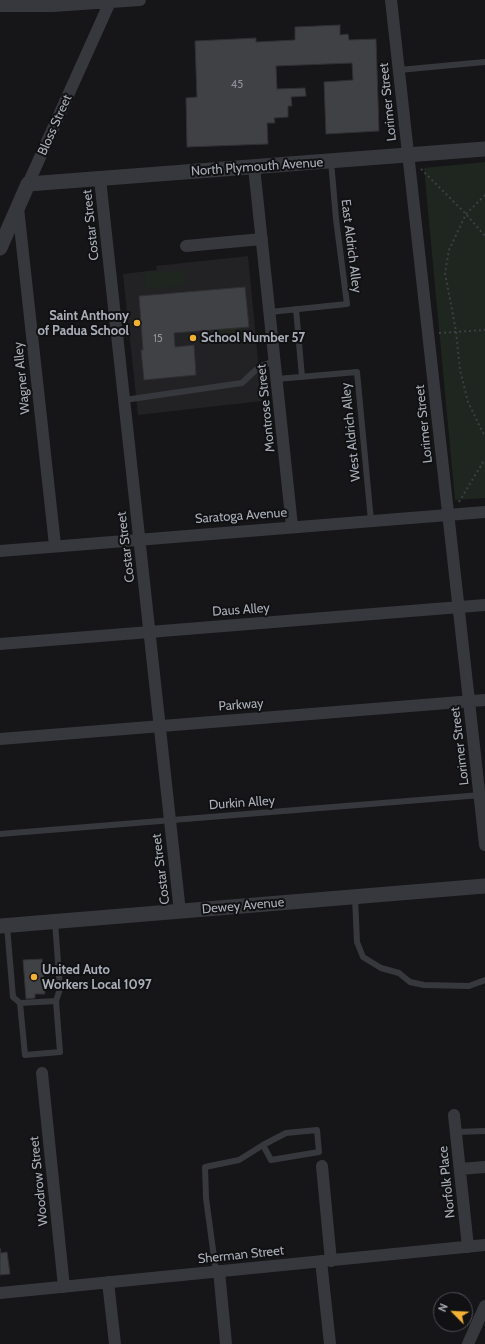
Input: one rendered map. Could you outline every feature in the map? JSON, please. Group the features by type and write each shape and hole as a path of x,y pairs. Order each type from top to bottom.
{"street":[{"path":"0,6 53,6 134,0"},
{"name":"Lorimer Street","path":"391,0 458,607 482,794 485,845"},
{"name":"Bloss Street","path":"0,248 28,184 102,2"},
{"name":"North Plymouth Avenue","path":"28,184 485,149"},
{"name":"Montrose Street","path":"254,167 292,526"},
{"name":"Costar Street","path":"100,179 180,912"},
{"name":"Wagner Alley","path":"18,208 55,545"},
{"path":"186,246 262,239"},
{"name":"Saratoga Avenue","path":"0,551 139,538 485,512"},
{"name":"Daus Alley","path":"0,644 485,605"},
{"name":"Parkway","path":"0,739 485,700"},
{"name":"Dewey Avenue","path":"3,926 485,886"},
{"name":"Woodrow Street","path":"42,1073 64,1287"},
{"name":"Norfolk Place","path":"454,1115 468,1247"},
{"path":"322,1166 330,1344"},
{"path":"460,1169 485,1167"},
{"name":"Sherman Street","path":"0,1293 485,1245"},
{"path":"218,1272 226,1344"},
{"path":"108,1282 115,1344"},
{"path":"468,1344 485,1306"}],"lane":[{"path":"399,70 485,62"},
{"name":"East Aldrich Alley","path":"270,312 347,304 336,219 331,161"},
{"path":"296,309 302,377"},
{"path":"124,400 242,383 260,366 275,361"},
{"name":"West Aldrich Alley","path":"277,380 356,372 371,521"},
{"name":"Durkin Alley","path":"0,834 482,794"},
{"path":"355,897 357,942 364,957 381,968 398,973 410,982 424,985 469,986 485,980"},
{"path":"20,1003 25,1055 60,1052 56,1001 60,989 55,922"},
{"path":"3,926 12,997 20,1003 56,1001"},
{"path":"218,1272 206,1198 205,1167 239,1160 263,1144 286,1133 317,1130 319,1152 271,1160 263,1144"},
{"path":"456,1132 485,1131"}],"path":[{"path":"408,156 466,214 485,236"},
{"path":"485,195 466,214 449,250 445,273 456,331 460,370 468,402 485,437"},
{"path":"428,334 485,330"},
{"path":"448,515 463,498 485,459"}],"shaded area":[{"path":"485,162 485,498 455,500 424,168"},
{"name":"School Number 57","path":"248,256 262,401 138,415 123,274 157,270 156,266"},
{"path":"184,270 185,286 146,289 145,273"},
{"path":"245,327 245,340 213,343 212,330"}],"building":[{"path":"340,25 340,35 348,34 349,40 376,39 379,131 326,134 324,82 353,80 352,63 276,66 277,89 305,88 306,96 291,97 292,106 288,106 288,117 274,118 275,123 267,123 268,144 187,147 186,98 197,97 195,41 256,38 256,42 295,40 295,27"},
{"path":"245,287 249,327 174,333 175,347 194,345 196,375 144,380 141,350 143,350 139,296"},
{"name":"United Auto Workers Local 1097","path":"42,959 45,994 35,994 35,998 26,999 23,960"},
{"path":"0,1248 1,1253 7,1252 10,1274 0,1275"}],"place":[{"name":"Saint Anthony of Padua School","path":"137,323"},
{"name":"School Number 57","path":"193,338"},
{"name":"United Auto Workers Local 1097","path":"34,977"}]}
